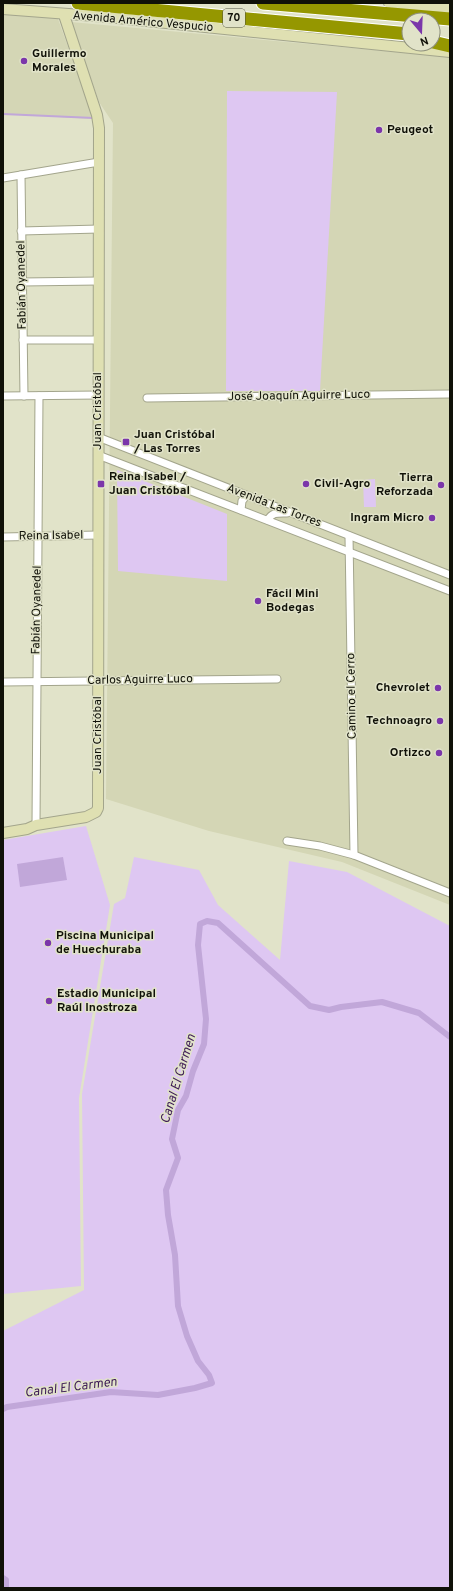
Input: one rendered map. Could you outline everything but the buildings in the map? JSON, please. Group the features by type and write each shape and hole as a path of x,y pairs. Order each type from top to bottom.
{"highway":[{"name":"70","path":"78,3 401,33"},
{"path":"263,3 450,19"},
{"path":"380,32 401,36"}],"street":[{"path":"389,3 450,8"},
{"name":"Avenida Américo Vespucio","path":"3,9 64,15 108,17 450,52"},
{"name":"Juan Cristóbal","path":"36,825 86,817 96,812 98,808 98,119 64,15"},
{"path":"3,178 99,162"},
{"name":"Fabián Oyanedel","path":"21,175 24,396"},
{"path":"21,231 99,230"},
{"path":"22,282 99,281"},
{"path":"23,340 99,340"},
{"name":"José Joaquín Aguirre Luco","path":"147,398 450,394"},
{"path":"3,396 99,395"},
{"name":"Fabián Oyanedel","path":"36,825 39,396"},
{"name":"Avenida Las Torres","path":"98,436 246,496 450,575"},
{"name":"Avenida Las Torres","path":"98,455 450,591"},
{"path":"241,510 242,500 246,496"},
{"path":"268,520 270,515 274,513 291,513"},
{"name":"Reina Isabel","path":"3,537 98,535"},
{"name":"Camino el Cerro","path":"349,536 354,855"},
{"name":"Carlos Aguirre Luco","path":"3,682 277,679"},
{"path":"3,828 26,824 36,825"},
{"path":"3,833 27,829 36,825"},
{"path":"287,840 320,846 354,855 450,893"}],"shaded area":[{"path":"3,13 58,19 94,119 3,114"},
{"path":"71,22 450,57 450,905 342,862 209,831 106,799 113,123 99,102"},
{"path":"227,91 337,92 320,391 226,391"},
{"path":"117,470 227,514 227,581 118,571"},
{"path":"375,479 376,507 364,507 363,480"},
{"name":"Estadio Municipal Raúl Inostroza","path":"86,826 110,905 79,1098 81,1286 3,1294 3,840"},
{"path":"63,857 67,880 20,887 17,864"},
{"path":"134,857 199,870 218,905 280,960 289,861 347,872 450,926 450,1588 3,1588 3,1331 84,1290 82,1094 114,904 125,898"}],"waterway":[{"path":"3,114 94,118"},
{"name":"Canal El Carmen","path":"3,1409 7,1407 111,1392 158,1395 212,1383 209,1375 198,1361 187,1336 178,1306 175,1255 168,1215 166,1190 178,1158 172,1139 178,1110 186,1096 193,1071 204,1044 206,1019 198,945 200,924 207,921 218,923 310,1006 329,1010 382,1002 419,1013 450,1037"},
{"name":"Canal El Carmen","path":"3,1578 6,1580 6,1588"}],"place":[{"name":"Guillermo Morales","path":"24,61"},
{"name":"Peugeot","path":"379,130"},
{"name":"Juan Cristóbal / Las Torres","path":"126,442"},
{"name":"Reina Isabel / Juan Cristóbal","path":"101,484"},
{"name":"Civil-Agro","path":"306,484"},
{"name":"Tierra Reforzada","path":"441,485"},
{"name":"Ingram Micro","path":"432,518"},
{"name":"Fácil Mini Bodegas","path":"258,601"},
{"name":"Chevrolet","path":"438,688"},
{"name":"Technoagro","path":"440,721"},
{"name":"Ortizco","path":"439,753"},
{"name":"Piscina Municipal de Huechuraba","path":"48,943"},
{"name":"Estadio Municipal Raúl Inostroza","path":"49,1001"}]}
